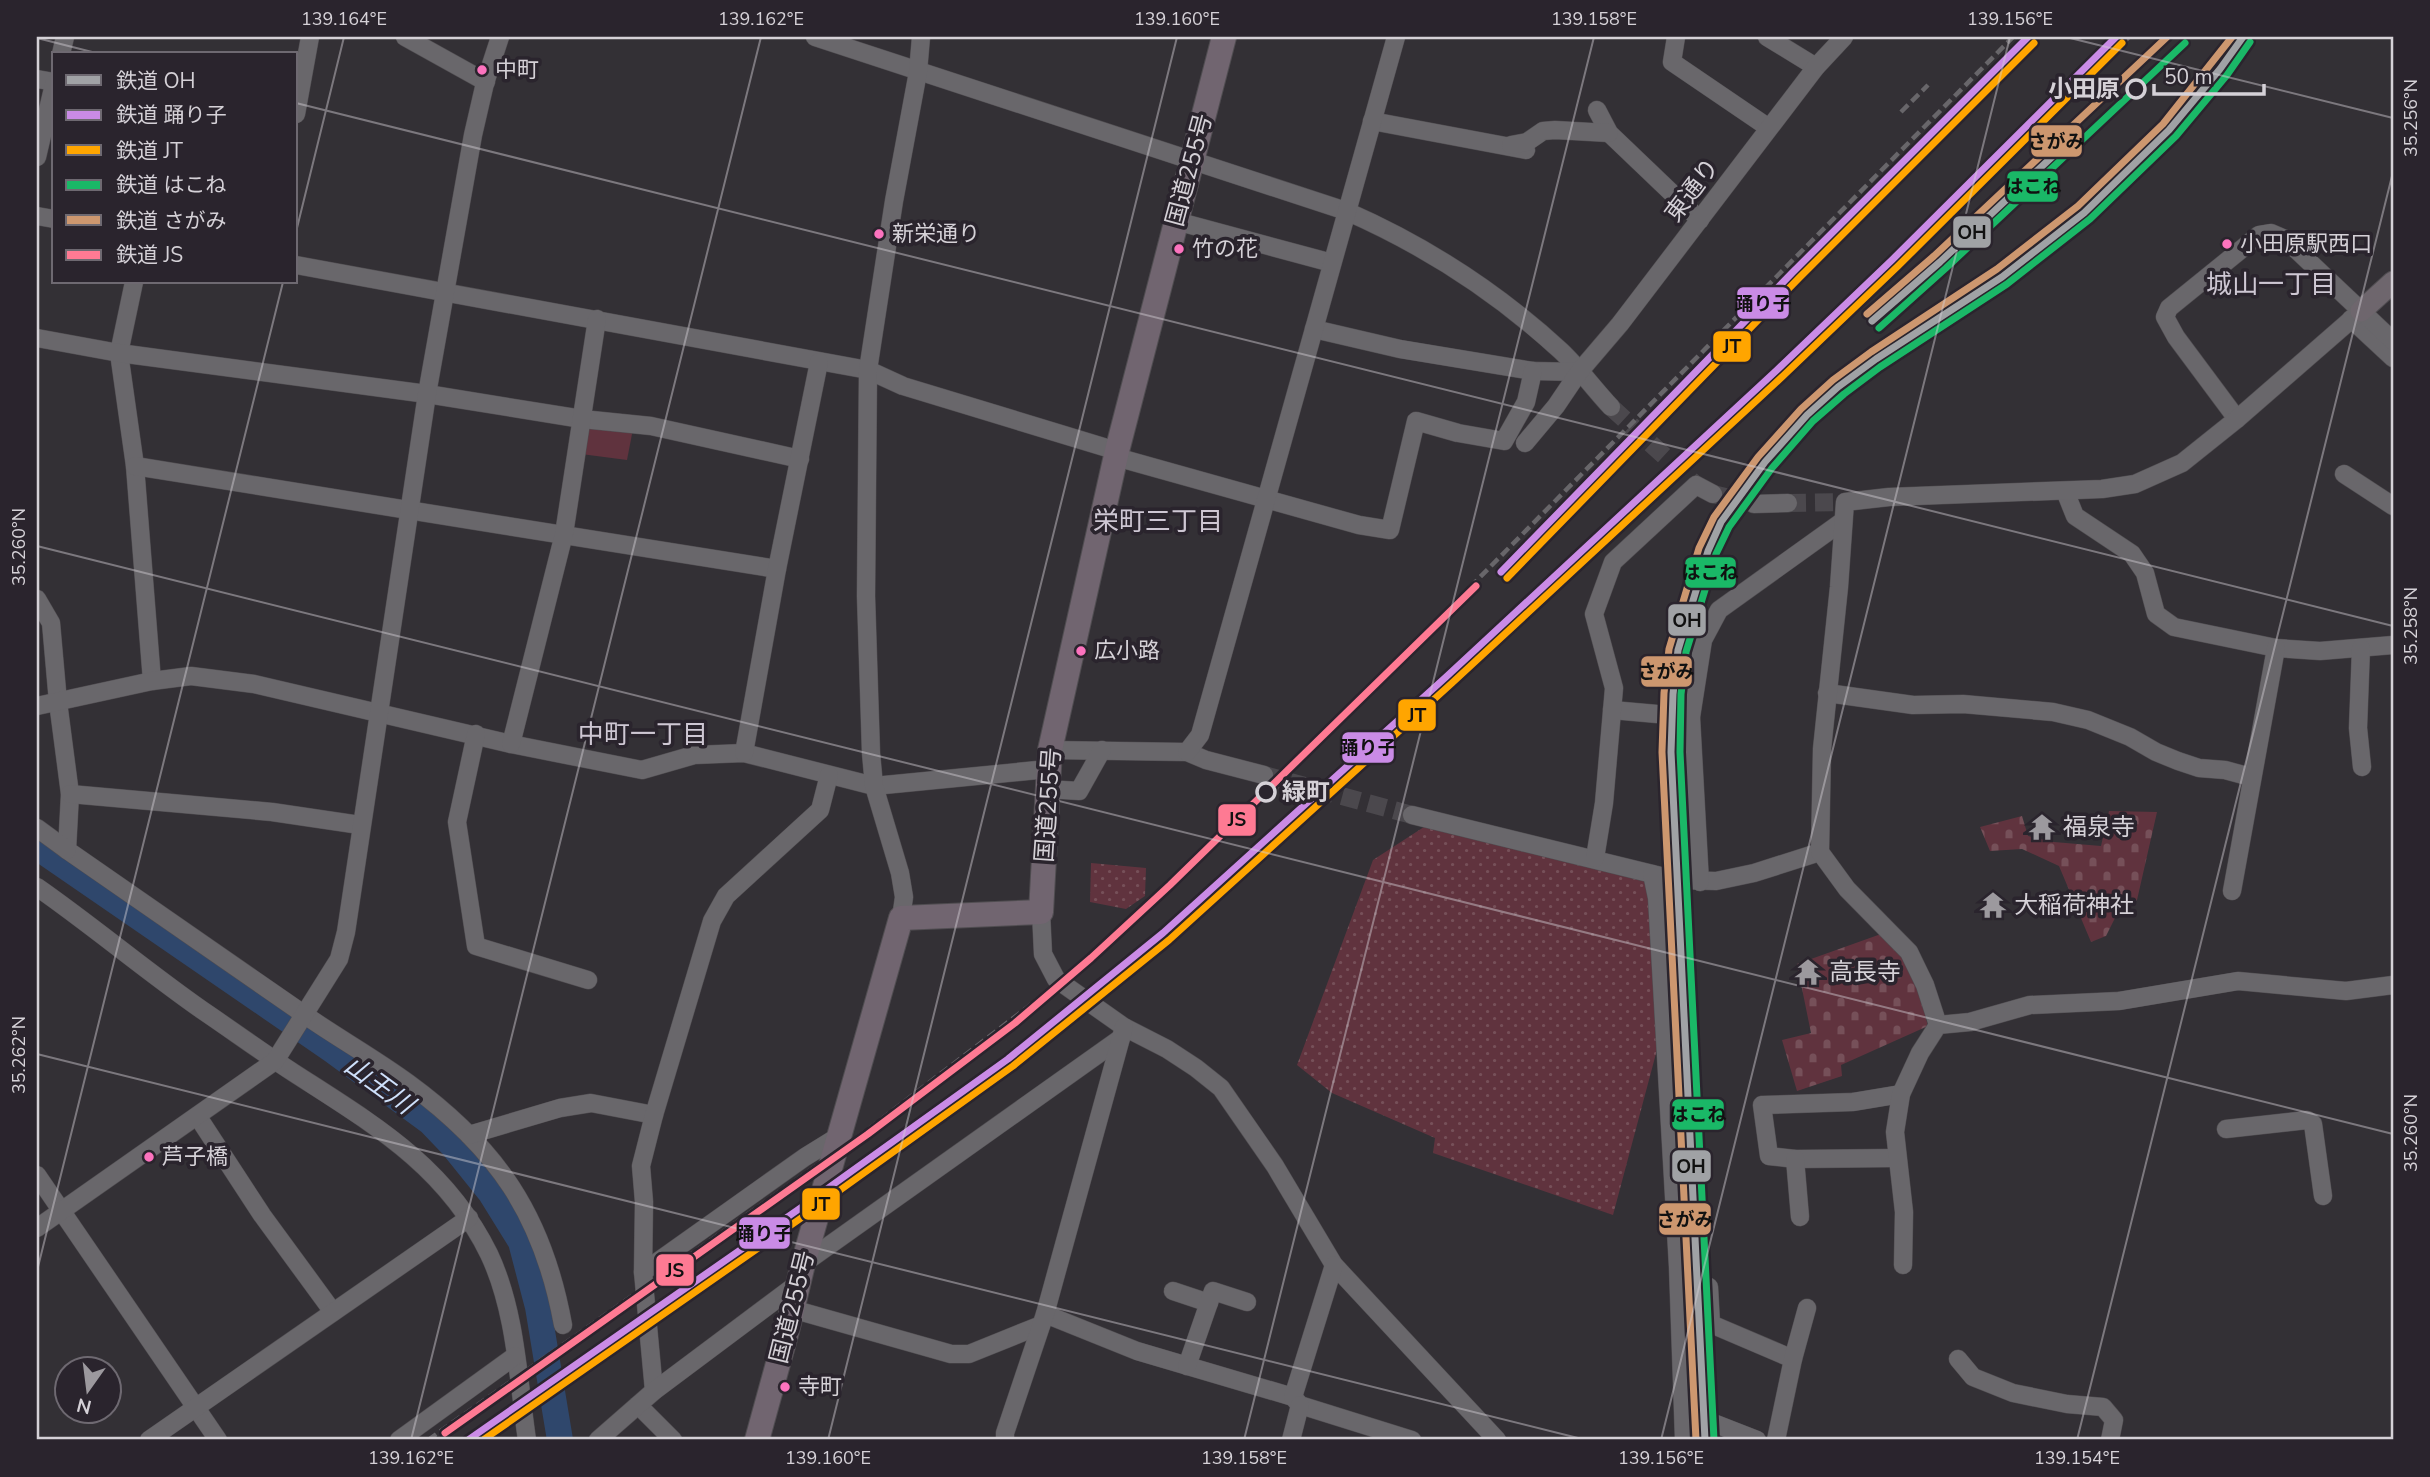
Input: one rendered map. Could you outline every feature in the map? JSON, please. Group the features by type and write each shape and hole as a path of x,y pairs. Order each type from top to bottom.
{"highway":[{"name":"国道255号","path":"1041,912 1049,769 1116,454 1224,37"},
{"path":"901,918 1041,912"},
{"name":"国道255号","path":"757,1440 800,1274 901,918"}],"main road":[{"path":"2356,315 2393,282"}],"street":[{"path":"298,103 310,37"},
{"path":"405,37 486,82"},
{"path":"37,1228 275,1061 339,959 346,932 427,394 464,180 486,82 500,37"},
{"path":"815,37 1346,211 1415,244 1467,276 1520,315 1564,354 1611,407"},
{"path":"901,918 904,897 900,873 874,786 869,707 866,596 868,370 894,201 918,72 921,37"},
{"path":"1187,752 1200,735 1396,37"},
{"path":"1676,37 1672,62 1769,128"},
{"path":"1767,37 1816,67"},
{"name":"東通り","path":"1525,443 1620,324 1816,67 1844,37"},
{"path":"37,157 52,92"},
{"path":"1597,110 1609,133 1700,220"},
{"path":"1372,121 1527,150"},
{"path":"1506,146 1527,142 1543,131 1609,133"},
{"path":"1176,221 1332,263"},
{"path":"2237,419 2165,317 2169,308 2259,235 2271,233 2285,239 2299,250 2393,358"},
{"path":"298,265 868,370 903,386 1116,454 1268,500 1359,525 1390,530 1416,421 1504,442 1526,402 1533,371"},
{"path":"134,284 119,353 135,466 152,681"},
{"path":"2356,315 2393,341"},
{"path":"1938,1025 1925,985 1909,952 1847,889 1820,852 1822,749 1845,502 2102,489 2135,484 2157,476 2182,463 2237,419 2356,315"},
{"path":"511,744 564,534 597,319"},
{"path":"1314,329 1400,349 1533,371 1579,372"},
{"path":"37,338 119,353 427,394 582,419 651,426 800,459"},
{"path":"744,753 777,569 819,362"},
{"path":"135,466 345,502 777,569"},
{"path":"2344,474 2393,506"},
{"path":"1595,858 1604,803 1614,688 1594,614 1613,562 1696,485 1713,494"},
{"path":"2065,491 2075,516 2132,554 2145,573 2156,614 2174,627 2276,648 2320,650 2393,645"},
{"path":"1754,503 1788,503"},
{"path":"1700,882 1691,717 1703,640 1719,610 1843,521"},
{"path":"37,599 51,623 70,794 67,850"},
{"path":"2232,891 2276,648"},
{"path":"2361,648 2358,728 2362,767"},
{"path":"37,706 152,681 191,676 254,684 511,744 642,770 694,755 744,753 874,786 1049,769 1102,750 1187,752 1206,760 1264,775"},
{"path":"1827,693 1913,705 1963,704 2053,712 2088,720 2130,737 2156,752 2199,768 2225,770 2251,777"},
{"path":"1612,710 1691,717"},
{"path":"477,734 457,822 477,946 588,980"},
{"path":"1049,769 1079,791 1102,750"},
{"path":"654,1391 643,1272 645,1202 641,1166 654,1115 712,921 726,896 820,810 829,775"},
{"path":"70,794 272,812 360,825"},
{"path":"1412,815 1677,880 1716,881 1754,873 1820,852"},
{"path":"37,828 305,1016 408,1083 469,1135 486,1152 525,1206 556,1287 563,1325"},
{"path":"1652,874 1657,898 1678,1267 1684,1440"},
{"path":"39,892 275,1061 382,1130 419,1161 445,1188 469,1218 489,1255 505,1295 527,1440"},
{"path":"1041,912 1043,954 1056,979 1122,1032 1167,1049 1221,1088 1275,1166 1334,1265 1497,1440"},
{"path":"1938,1025 1970,1022 2030,1005 2119,1001 2238,981 2346,991 2393,985"},
{"path":"1903,1265 1904,1212 1895,1132 1901,1094 1920,1053 1938,1025"},
{"path":"598,1440 654,1391 800,1274 1122,1032"},
{"path":"1005,1440 1005,1433 1043,1320 1122,1032"},
{"path":"1897,1158 1769,1156 1762,1105 1853,1102 1901,1094"},
{"path":"469,1135 560,1108 591,1103 654,1115"},
{"path":"198,1117 262,1215 333,1312"},
{"path":"2226,1129 2307,1120 2313,1124 2323,1196"},
{"path":"643,1272 839,1136"},
{"path":"1795,1158 1800,1217"},
{"path":"37,1175 218,1440"},
{"path":"149,1440 469,1218"},
{"path":"1291,1440 1297,1401 1334,1265"},
{"path":"1709,1286 1711,1324 1793,1359"},
{"path":"1172,1291 1209,1303"},
{"path":"1188,1366 1213,1291 1247,1303"},
{"path":"1776,1440 1807,1308"},
{"path":"792,1309 951,1354 969,1354 1043,1320 1412,1440"},
{"path":"399,1440 515,1356"},
{"path":"1958,1359 1973,1377 2012,1393 2067,1404 2104,1407 2114,1420 2110,1440"},
{"path":"638,1405 673,1440"},
{"path":"1716,1424 1757,1440"}],"green space":[{"path":"585,423 633,429 627,460 581,454"},
{"path":"2109,811 2157,812 2137,900 2116,916 2106,936 2091,942 2059,866 2022,849 1990,851 1980,827 2022,816 2028,836 2054,842 2101,846"},
{"path":"1427,825 1647,878 1652,900 1658,1046 1613,1215 1433,1153 1435,1138 1332,1093 1297,1065 1373,860"},
{"path":"1091,863 1146,868 1145,896 1126,909 1090,902"},
{"path":"1881,934 1903,953 1917,984 1928,1026 1841,1065 1842,1076 1797,1091 1782,1040 1811,1033 1797,964"}],"waterway":[{"name":"山王川","path":"37,847 332,1050 430,1122 453,1146 490,1192 521,1242 538,1307 560,1440"}],"tunnel":[{"path":"1611,407 1696,485"},
{"path":"1713,494 1754,504"},
{"path":"1788,503 1845,502"},
{"path":"1264,775 1412,815"}],"railway":[{"path":"428,1440 866,1131 1093,957 1343,716 2013,37"},
{"path":"486,1440 659,1316 738,1265 1077,1015 1342,784 1721,435 1845,318 2129,37"},
{"path":"1901,112 1928,85"}],"rail line":[{"name":"踊り子","path":"1501,572 1792,273 2028,37"},
{"name":"踊り子","path":"468,1440 1008,1059 1163,933 1446,677 1777,370 1892,260 2116,37"},
{"name":"さがみ","path":"1867,314 1934,256 2167,37"},
{"name":"さがみ","path":"1696,1440 1662,752 1669,649 1699,548 1714,517 1758,457 1801,409 1833,380 1871,352 1997,269 2078,206 2163,124 2232,37"},
{"name":"OH","path":"1705,1440 1671,752 1678,650 1708,551 1721,522 1765,462 1807,415 1838,387 1876,359 2002,277 2084,213 2169,130 2243,37"},
{"name":"はこね","path":"1714,1440 1680,752 1681,694 1686,652 1716,554 1729,527 1772,468 1813,421 1880,367 2007,284 2090,219 2176,136 2227,75 2250,42"},
{"name":"JT","path":"1507,578 1798,279 2034,43"},
{"name":"JT","path":"483,1440 1013,1066 1169,940 1452,683 1783,376 1898,266 2122,43"},
{"name":"はこね","path":"1879,328 2185,43"},
{"name":"OH","path":"1872,321 1940,262 2070,140"},
{"name":"JS","path":"445,1433 868,1134 1015,1023 1170,885 1476,586"}],"place":[{"name":"中町","path":"482,70"},
{"name":"小田原","path":"2136,89"},
{"name":"新栄通り","path":"879,234"},
{"name":"小田原駅西口","path":"2227,244"},
{"name":"竹の花","path":"1179,249"},
{"name":"広小路","path":"1081,651"},
{"name":"緑町","path":"1266,792"},
{"name":"福泉寺","path":"2042,827"},
{"name":"大稲荷神社","path":"1993,905"},
{"name":"高長寺","path":"1808,972"},
{"name":"芦子橋","path":"149,1157"},
{"name":"寺町","path":"785,1387"}],"district":[{"name":"城山一丁目","path":"2271,284"},
{"name":"栄町三丁目","path":"1158,521"},
{"name":"中町一丁目","path":"643,734"}]}
